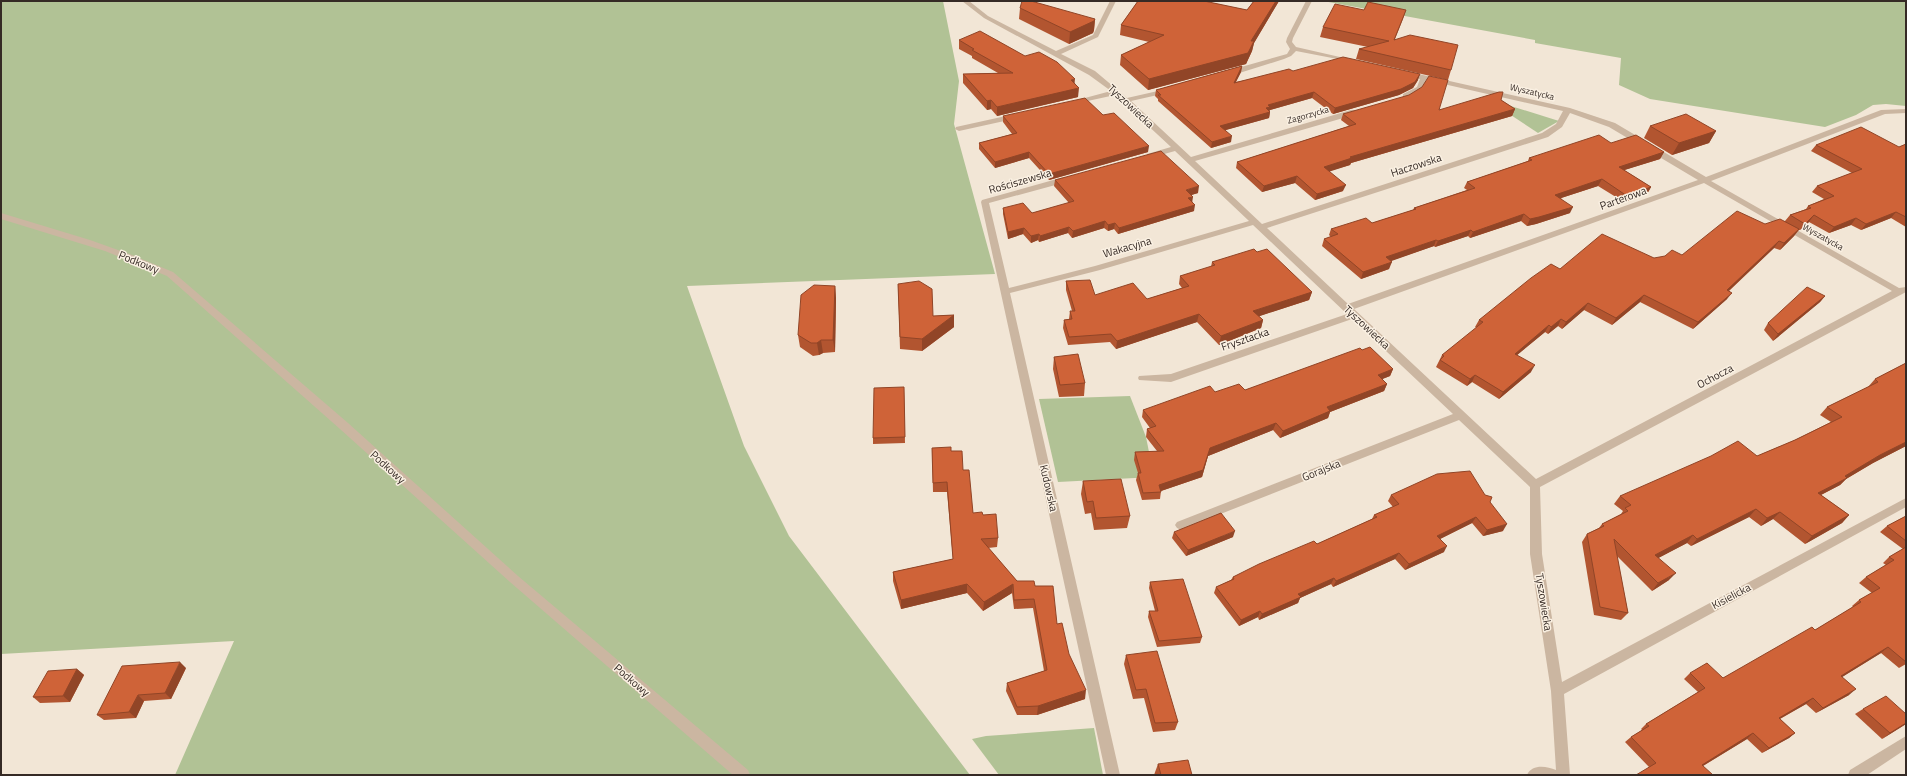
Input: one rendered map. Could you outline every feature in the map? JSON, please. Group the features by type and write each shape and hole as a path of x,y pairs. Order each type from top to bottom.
{"street":[{"name":"Tyszowiecka","path":"965,1 986,17 1092,73 1117,92 1535,485 1536,554 1543,590 1557,691 1563,775"},
{"path":"1055,54 1096,36 1113,1"},
{"path":"1309,1 1290,38 1289,42 1294,49 1362,64"},
{"path":"1225,74 1282,58 1289,55 1294,49"},
{"name":"Wyszatycka","path":"1398,72 1567,110 1603,121 1622,130 1758,212 1903,290"},
{"path":"1396,100 1414,93 1420,88 1424,78"},
{"path":"1126,100 1175,88"},
{"path":"1064,104 1117,92"},
{"name":"Zagorzycka","path":"1189,160 1365,109"},
{"name":"Haczowska","path":"1258,224 1545,135 1557,129 1563,122 1567,110"},
{"name":"Parterowa","path":"1350,311 1706,180 1884,112 1906,111"},
{"path":"959,130 1027,113"},
{"path":"1139,159 1176,148"},
{"name":"Rościszewska","path":"985,202 1077,176"},
{"name":"Kudowska","path":"985,202 1113,775"},
{"name":"Podkowy","path":"1,216 74,238 135,259 170,274 514,579 743,775"},
{"name":"Wakacyjna","path":"1004,292 1258,224"},
{"name":"Ochocza","path":"1535,485 1903,290"},
{"name":"Frysztacka","path":"1143,378 1171,378 1350,311"},
{"name":"Gorajska","path":"1181,525 1460,415"},
{"name":"Kisielicka","path":"1557,691 1906,502"},
{"path":"1855,775 1906,742"},
{"path":"1534,775 1536,773 1552,775"}],"green space":[{"path":"1,1 943,1 959,81 954,124 995,274 687,286 744,446 789,536 970,775 175,775 234,641 1,654"},
{"path":"1323,1 1906,1 1906,106 1886,104 1873,105 1856,115 1825,127 1650,99 1619,85 1621,58 1535,43 1535,40"},
{"path":"1485,98 1559,121 1538,133"},
{"path":"1130,396 1146,437 1154,477 1058,482 1039,399"},
{"path":"1094,728 1103,775 999,775 972,739 986,736"}],"building":[{"path":"1022,1 1031,1 1095,19 1094,21 1070,32 1020,8"},
{"path":"1138,1 1204,1 1247,10 1254,1 1276,1 1251,41 1254,41 1248,53 1149,79 1121,55 1164,35 1121,25"},
{"path":"1368,2 1406,10 1394,40 1410,35 1458,45 1451,70 1359,49 1389,41 1323,27 1335,4 1364,10"},
{"path":"980,31 1025,56 1039,52 1057,62 1075,79 1071,80 1079,88 997,107 991,100 987,101 963,74 1013,73 972,50 974,49 959,40"},
{"path":"1343,57 1420,74 1415,82 1401,89 1335,108 1314,92 1268,105 1270,107 1266,108 1270,112 1220,126 1232,136 1212,142 1158,95 1161,95 1156,90 1242,66 1234,83 1289,69 1293,71"},
{"path":"1429,76 1448,80 1439,110 1499,92 1503,92 1501,100 1515,109 1350,157 1352,158 1324,167 1346,185 1317,194 1297,176 1264,186 1237,162 1356,124 1343,114 1409,95 1422,87"},
{"path":"1085,98 1103,115 1114,113 1149,146 1049,174 1029,152 995,162 979,143 1017,133 1003,116"},
{"path":"1686,114 1716,131 1679,143 1650,126"},
{"path":"1861,127 1899,147 1906,144 1906,217 1896,212 1866,224 1856,218 1834,227 1814,215 1805,224 1790,215 1811,208 1808,206 1834,196 1817,186 1862,169 1816,145"},
{"path":"1599,135 1611,143 1636,135 1664,152 1619,167 1651,187 1627,196 1602,179 1555,195 1573,207 1530,219 1524,214 1473,232 1471,230 1438,241 1436,240 1386,257 1392,262 1363,272 1324,239 1338,234 1331,229 1366,218 1372,223 1416,209 1414,208 1475,188 1467,182 1532,160 1529,158"},
{"path":"1161,151 1199,186 1186,190 1193,197 1188,198 1195,205 1119,228 1115,223 1108,225 1105,221 1073,231 1069,227 1040,236 1039,234 1031,236 1024,228 1008,232 1003,208 1023,203 1032,213 1074,201 1055,180"},
{"path":"1737,211 1765,224 1780,219 1799,229 1784,243 1779,241 1727,290 1732,293 1698,322 1644,295 1616,318 1588,303 1566,322 1561,319 1551,327 1549,325 1515,354 1535,365 1503,392 1475,375 1470,379 1440,360 1444,356 1442,355 1483,322 1479,320 1531,278 1551,264 1560,269 1602,234 1654,258 1665,256 1672,250 1682,255"},
{"path":"1254,249 1257,252 1267,249 1312,292 1253,311 1263,320 1221,336 1199,314 1117,341 1111,334 1069,337 1064,320 1072,319 1070,311 1075,311 1066,281 1090,280 1095,295 1133,283 1147,299 1189,286 1180,276 1215,265 1212,262"},
{"path":"919,281 932,289 933,316 954,315 922,339 900,337 898,284"},
{"path":"814,285 835,286 833,340 821,340 817,343 811,343 798,335 801,295"},
{"path":"1807,287 1825,296 1778,334 1768,323"},
{"path":"1370,347 1393,369 1378,375 1387,384 1327,407 1330,411 1283,431 1276,423 1210,448 1203,470 1159,485 1161,492 1143,493 1138,473 1141,473 1135,452 1164,451 1147,429 1156,426 1143,410 1210,386 1215,392 1239,384 1245,390 1360,348 1362,350"},
{"path":"1078,354 1085,383 1060,385 1054,357"},
{"path":"1906,363 1906,442 1880,455 1845,476 1847,478 1818,493 1849,515 1812,536 1780,512 1767,518 1756,509 1697,539 1693,535 1655,555 1676,573 1658,583 1614,539 1628,613 1600,607 1587,534 1604,526 1602,524 1628,511 1625,508 1631,505 1620,496 1711,456 1738,441 1757,456 1795,440 1842,417 1827,407 1878,382 1875,379"},
{"path":"904,387 905,437 873,438 874,388"},
{"path":"951,447 951,451 962,451 963,470 969,470 973,513 982,512 983,515 996,514 998,538 981,539 1017,581 1034,581 1035,586 1053,586 1057,624 1062,623 1069,654 1086,690 1038,706 1017,707 1007,683 1047,670 1034,599 1014,600 1013,584 984,602 967,584 901,600 893,572 953,559 947,482 933,483 932,448"},
{"path":"1470,471 1485,495 1492,497 1490,502 1507,524 1487,530 1476,517 1437,536 1447,546 1409,564 1399,553 1336,581 1334,578 1298,594 1301,597 1262,614 1260,611 1241,620 1216,587 1234,579 1233,577 1259,564 1314,541 1317,544 1377,517 1374,515 1399,504 1391,495 1437,474"},
{"path":"1121,479 1130,516 1096,518 1093,501 1087,502 1083,481"},
{"path":"1221,513 1235,531 1188,550 1174,532"},
{"path":"1906,516 1906,541 1887,526"},
{"path":"1906,547 1906,662 1888,647 1841,676 1856,689 1823,708 1813,698 1779,718 1795,733 1769,748 1753,733 1702,765 1713,775 1636,775 1656,763 1631,737 1649,726 1646,724 1705,688 1690,673 1707,663 1723,678 1812,627 1815,630 1861,602 1859,600 1880,588 1866,577 1894,560 1889,557"},
{"path":"1183,579 1202,637 1159,641 1149,611 1158,611 1150,582"},
{"path":"1157,651 1178,722 1155,723 1146,689 1136,690 1126,655"},
{"path":"180,662 165,693 138,695 129,712 97,715 122,666"},
{"path":"77,669 63,696 33,697 48,671"},
{"path":"1886,696 1906,714 1906,723 1890,733 1863,709"},
{"path":"1188,760 1192,775 1161,775 1158,764"}]}
